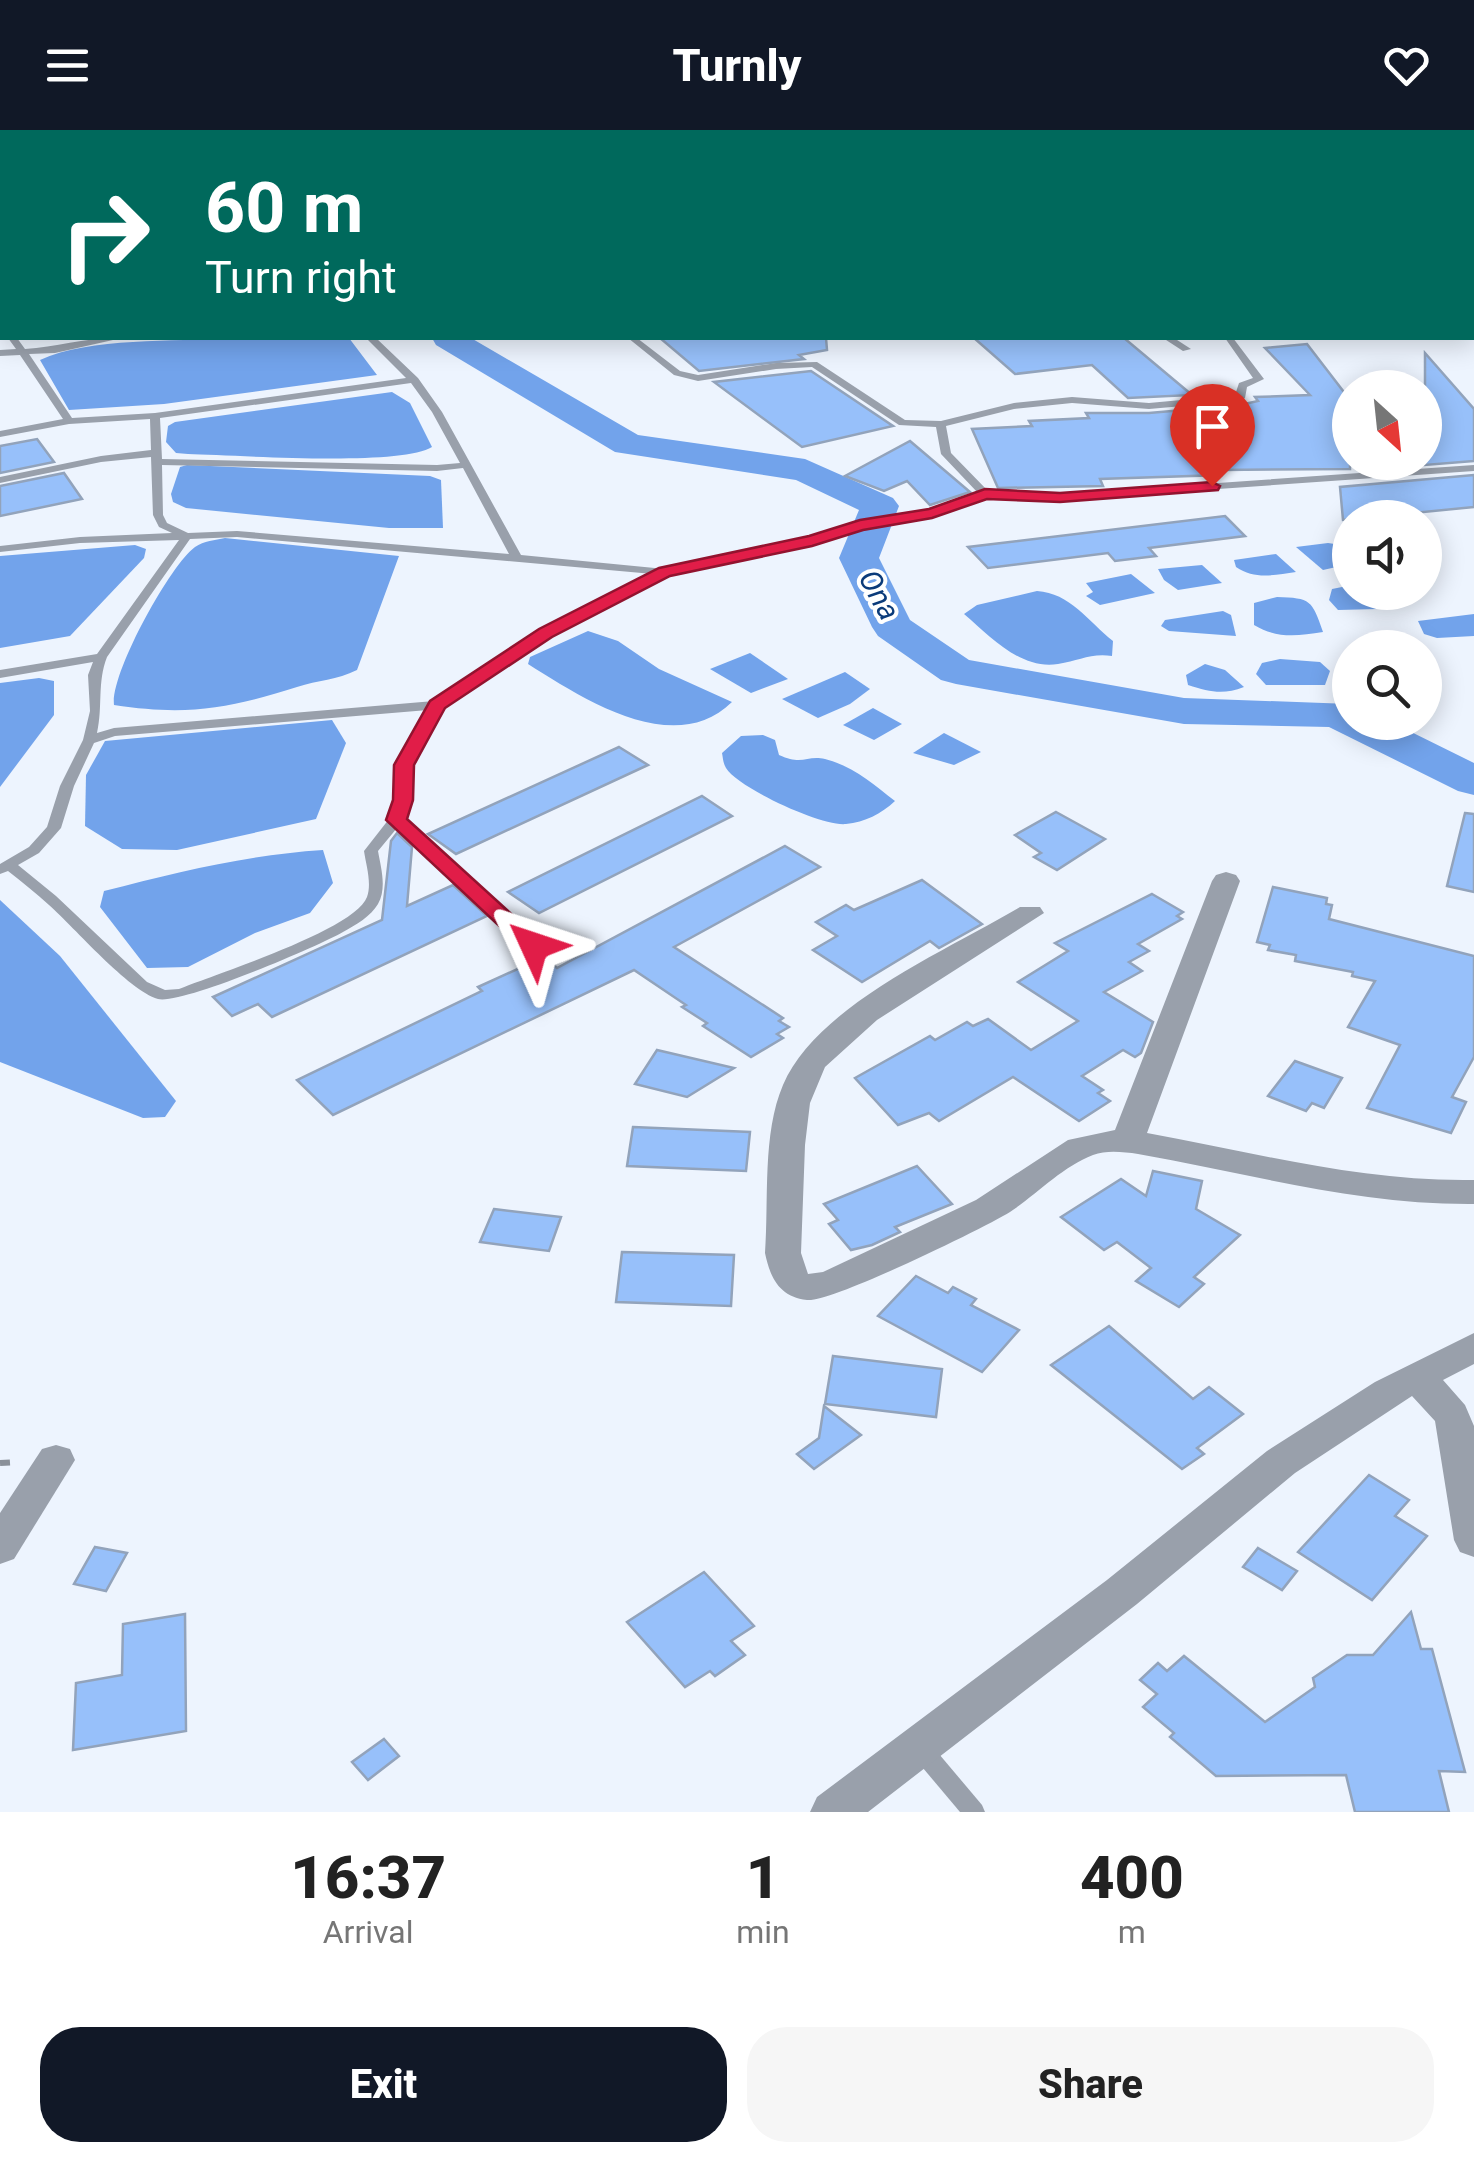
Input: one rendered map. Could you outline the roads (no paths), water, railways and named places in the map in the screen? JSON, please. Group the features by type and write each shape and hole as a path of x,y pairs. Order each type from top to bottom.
{"street":[{"path":"1129,1141 1134,1116 1226,881"},
{"path":"1030,913 856,1020 816,1052 799,1084 792,1120 784,1267 800,1284 814,1288 833,1285 874,1261 988,1209 1088,1144 1129,1141 1214,1160 1432,1194 1474,1192"},
{"path":"834,1812 1122,1592 1280,1462 1388,1392 1474,1347"},
{"path":"1418,1378 1452,1415 1462,1453 1474,1540"},
{"path":"0,1547 56,1460"}],"lane":[{"path":"14,340 69,421"},
{"path":"0,353 22,354 99,340"},
{"path":"373,340 415,380 439,410 488,513 518,558"},
{"path":"635,340 677,373 698,378 814,364 903,423 941,424 1000,408 1072,400 1149,406 1240,398 1242,386 1259,379 1230,340"},
{"path":"1171,340 1186,349"},
{"path":"0,434 69,421 155,416 415,380"},
{"path":"155,416 158,515 163,525 188,536"},
{"path":"941,424 946,454 985,494"},
{"path":"0,480 101,459 156,457 437,468 466,465"},
{"path":"188,536 101,657 94,676 96,710 89,740 66,786 54,828 34,850 5,868 51,898 142,984 162,995 182,993 349,925 370,908 376,893 371,851 396,820 403,800 404,765 437,705 546,633 665,572 932,513 985,494 1060,498 1474,468"},
{"path":"0,550 80,540 237,534 665,572"},
{"path":"0,674 101,657"},
{"path":"89,740 114,732 437,705"},
{"path":"396,820 534,946"},
{"path":"917,1745 974,1812"}],"water":[{"path":"351,340 377,375 164,404 69,410 40,360 83,347 133,342"},
{"path":"392,392 410,403 432,447 387,457 316,458 176,453 166,442 168,426 175,422"},
{"path":"180,467 430,476 441,480 443,528 389,528 186,508 173,502 171,494"},
{"path":"225,538 399,556 357,670 249,701 207,708 163,710 114,705 115,690 131,646 171,575 195,547"},
{"path":"1332,544 1332,568 1323,570 1296,547"},
{"path":"135,545 146,549 144,558 70,636 0,648 0,556"},
{"path":"1276,554 1296,572 1250,574 1236,567 1234,560"},
{"path":"1202,565 1222,583 1178,590 1164,580 1158,569"},
{"path":"1131,574 1155,593 1100,605 1086,596 1093,592 1086,583"},
{"path":"1037,591 1059,597 1078,609 1113,641 1112,656 1091,656 1058,664 1031,662 1006,650 964,614 977,605"},
{"path":"1277,597 1309,603 1323,632 1280,634 1254,625 1254,603"},
{"path":"1223,611 1231,615 1236,636 1169,631 1161,626 1165,620"},
{"path":"1474,614 1474,636 1442,638 1442,630 1422,630 1418,621"},
{"path":"588,631 618,641 659,669 732,702 709,718 683,725 656,724 601,706 528,664 530,657"},
{"path":"750,653 788,679 751,693 710,669"},
{"path":"1280,659 1320,662 1330,671 1325,685 1266,685 1256,674 1262,663"},
{"path":"1205,664 1225,670 1244,687 1216,692 1188,685 1186,675"},
{"path":"845,672 870,689 850,704 818,718 782,699"},
{"path":"39,678 54,681 54,715 0,787 0,683"},
{"path":"873,708 902,724 874,740 843,725"},
{"path":"332,720 346,743 316,819 177,850 122,849 85,826 86,775 105,741"},
{"path":"944,733 981,752 954,765 913,753"},
{"path":"763,735 775,740 779,755 794,760 819,758 835,762 895,801 872,817 846,824 801,813 763,795 734,776 725,766 722,753 741,736"},
{"path":"323,850 333,883 310,913 255,933 188,967 147,968 100,907 104,891 239,860"},
{"path":"0,900 60,956 176,1101 165,1117 143,1118 0,1062"}],"waterway":[{"name":"Ona","path":"451,340 628,444 805,470 880,506 859,558 893,627 956,671 1184,711 1332,714"},
{"name":"Ona","path":"1391,740 1474,781"}]}
